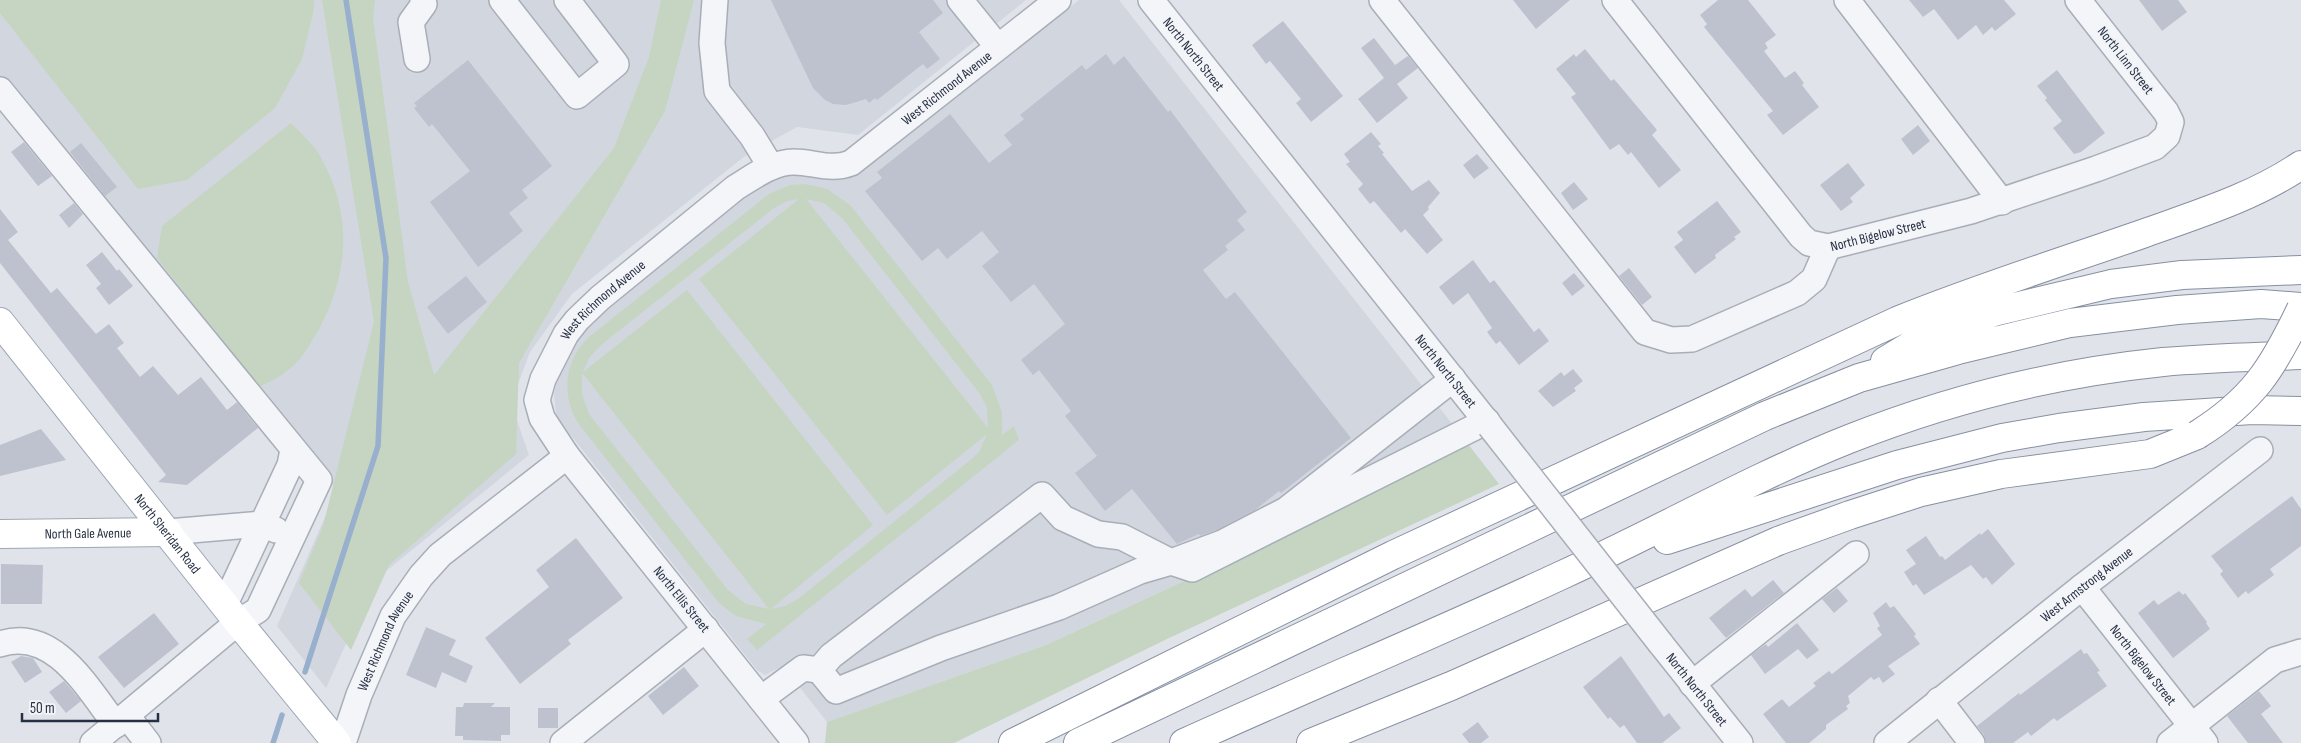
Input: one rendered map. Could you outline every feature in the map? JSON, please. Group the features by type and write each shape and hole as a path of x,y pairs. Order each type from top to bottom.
{"main road":[{"path":"1012,743 1393,555 1897,320 1967,293 2229,202 2272,183 2301,165"},
{"path":"1858,378 1928,335 1994,312 2111,284 2182,275 2301,270"},
{"path":"1078,743 1765,416 1858,378 1958,350 2070,323 2251,304 2301,308 2263,380 2233,410 2197,435 2150,454 2035,468 1953,484 1904,497 1840,518 1770,544 1451,686 1311,743"},
{"name":"North Sheridan Road","path":"0,322 336,743"},
{"path":"1184,743 1564,575 1777,469 1850,439 1949,404 2011,388 2103,370 2166,362 2301,356"},
{"path":"1564,575 1870,474 2002,438 2059,428 2144,417 2252,410 2301,411"},
{"name":"North Gale Avenue","path":"0,534 168,532"}],"street":[{"path":"417,59 411,22 424,4 423,0"},
{"path":"502,0 577,96 616,64 567,0"},
{"path":"715,0 712,43 716,90 752,136 771,167"},
{"path":"960,0 998,47"},
{"name":"West Richmond Avenue","path":"343,743 359,695 393,616 421,576 440,555 567,456 542,418 537,400 543,379 566,334 594,304 734,188 771,167 781,163 795,162 828,167 851,163 1058,0"},
{"name":"North North Street","path":"1151,0 1740,743"},
{"path":"1382,0 1645,332 1671,340 1692,339 1797,293 1814,279 1828,247"},
{"name":"North Bigelow Street","path":"1615,0 1802,236 1809,242 1828,247 2002,202 2146,151 2167,136 2171,129 2171,122"},
{"path":"1847,0 2002,202"},
{"name":"North Linn Street","path":"2078,0 2162,106 2171,122"},
{"path":"0,90 319,480 258,610 231,613"},
{"path":"761,699 803,668 819,670 836,691 941,648 1059,607 1140,571 1171,562 1222,543 1286,510 1453,379"},
{"path":"819,670 831,656 1042,495 1063,518 1098,534 1122,537 1171,562 1192,569 1258,538 1309,509 1489,424"},
{"path":"93,743 121,721 231,613 262,524 290,465 293,450"},
{"name":"West Armstrong Avenue","path":"1886,743 2260,450"},
{"name":"North Ellis Street","path":"567,456 796,743"},
{"name":"North Gale Avenue","path":"168,532 262,524 292,536"},
{"path":"1692,684 1856,554"},
{"name":"North Bigelow Street","path":"2082,588 2198,735"},
{"path":"563,743 706,629"},
{"path":"0,644 23,640 54,652 67,662 121,721 148,743"},
{"path":"2170,743 2198,735 2275,660 2301,652"},
{"path":"1939,700 1972,743"},
{"name":"West Armstrong Avenue","path":"1880,743 1915,719"}],"shaded area":[{"path":"0,0 1026,0 858,135 797,127 745,156 572,294 530,352 511,403 529,455 375,580 326,688 277,626 337,490 0,79"},
{"path":"1079,0 1119,0 1468,444 1262,545 1046,645 827,722 783,666 765,675 757,670 565,428 556,414 554,395 556,384 584,329 609,302 739,199 762,183 783,175 808,172 846,179 859,173"}],"green space":[{"path":"0,0 314,0 314,9 302,59 275,108 187,180 138,189 0,13"},
{"path":"322,0 375,0 373,18 408,282 434,375 614,148 649,57 661,0 694,0 665,111 519,363 516,454 389,565 351,650 299,583 323,526 374,322"},
{"path":"291,123 319,154 338,198 343,242 341,265 329,309 305,352 285,373 259,387 157,258 162,226"},
{"path":"805,184 827,189 850,205 992,385 1002,412 1002,435 1014,426 1019,440 757,650 747,639 766,624 736,616 719,603 578,423 569,401 567,390 570,367 574,356 589,337 769,194 790,185","holes":["799,199 699,279 887,515 987,434 979,452 968,462 798,599 785,606 771,609 873,525 687,290 583,372 589,358 601,345 774,208 787,201","806,199 824,203 842,218 980,394 987,408 988,428","582,373 769,609 746,604 728,590 589,414 582,394"]},
{"path":"1468,444 1499,484 1167,639 954,743 825,743 827,722 1046,645 1262,545"}],"building":[{"path":"771,0 933,0 943,13 919,32 940,59 927,69 923,64 877,100 875,98 869,103 866,99 846,105 833,104 825,100 813,88"},
{"path":"1513,0 1570,0 1536,29"},
{"path":"1718,0 1748,0 1776,35 1765,43 1768,48 1764,51 1785,78 1795,71 1804,83 1802,85 1819,107 1783,135 1767,115 1773,111 1704,27 1707,24 1700,15"},
{"path":"1909,0 2004,0 2016,14 1995,31 1992,27 1983,35 1976,25 1958,40 1934,9 1923,17"},
{"path":"2139,0 2178,0 2187,12 2162,31"},
{"path":"1283,21 1343,96 1311,122 1296,103 1301,99 1270,61 1266,64 1252,45"},
{"path":"1374,38 1395,65 1408,56 1418,68 1397,84 1408,98 1377,123 1358,99 1384,78 1361,48"},
{"path":"1585,49 1611,81 1614,79 1657,130 1652,135 1681,170 1659,188 1631,152 1628,155 1619,144 1610,150 1571,97 1576,94 1556,69 1574,54 1576,57"},
{"path":"1106,54 1114,65 1124,56 1168,112 1170,110 1247,212 1237,220 1245,230 1225,246 1228,250 1203,270 1226,299 1235,292 1351,438 1281,493 1279,491 1255,510 1216,530 1200,536 1199,534 1177,544 1132,489 1105,511 1075,473 1097,456 1065,416 1071,411 1039,370 1033,375 1021,360 1065,324 1034,284 1011,302 982,266 999,252 982,231 947,259 938,248 922,261 865,191 882,178 877,172 950,114 989,163 1012,145 1004,135 1024,119 1020,115 1082,65 1086,70"},
{"path":"468,60 552,166 522,190 528,198 509,213 523,231 478,267 430,202 470,171 432,124 429,127 414,108 417,106 414,103"},
{"path":"2057,70 2105,133 2081,152 2074,154 2053,128 2062,121 2045,100 2047,98 2037,86"},
{"path":"1918,125 1930,141 1913,155 1901,139"},
{"path":"1371,132 1381,144 1378,146 1384,153 1382,154 1412,191 1429,180 1440,193 1423,215 1443,240 1427,254 1405,229 1401,233 1374,201 1370,204 1358,189 1363,184 1346,164 1350,162 1344,154"},
{"path":"24,142 52,176 38,186 11,152"},
{"path":"81,143 117,187 105,196 70,152"},
{"path":"1477,154 1489,168 1474,179 1463,165"},
{"path":"1848,163 1865,185 1850,198 1853,202 1841,211 1820,185"},
{"path":"1574,182 1588,199 1573,210 1561,193"},
{"path":"1717,201 1741,232 1734,237 1736,239 1715,255 1716,258 1695,274 1674,247 1683,240 1677,232"},
{"path":"74,203 83,214 69,228 59,215"},
{"path":"0,209 18,232 8,240 51,293 57,288 96,334 109,324 124,343 117,348 140,377 153,366 178,395 201,377 227,410 237,402 258,428 187,485 158,482 166,475 0,263"},
{"path":"102,252 117,271 119,269 133,286 109,305 96,288 101,284 86,265"},
{"path":"1473,260 1490,283 1494,280 1534,332 1539,328 1549,341 1519,365 1500,341 1496,344 1487,332 1492,328 1468,293 1453,305 1439,287"},
{"path":"1629,268 1652,297 1642,305 1619,276"},
{"path":"1574,273 1585,286 1572,296 1562,283"},
{"path":"466,276 487,302 448,334 427,307"},
{"path":"1573,369 1583,381 1574,388 1576,391 1553,407 1538,391 1561,372 1564,376"},
{"path":"41,429 66,460 0,476 0,445"},
{"path":"2292,496 2301,509 2301,546 2270,569 2274,575 2248,594 2246,591 2238,598 2220,574 2223,571 2211,556"},
{"path":"1988,529 2015,564 1992,585 1986,577 1983,579 1971,565 1924,595 1916,584 1913,586 1904,572 1916,564 1906,550 1926,536 1940,557 1942,556 1945,560"},
{"path":"576,538 623,598 568,640 571,644 520,684 485,638 549,587 536,570"},
{"path":"1,564 43,565 42,604 1,604"},
{"path":"1773,580 1784,593 1726,638 1709,618 1745,589 1752,597"},
{"path":"1837,588 1848,601 1834,613 1822,599"},
{"path":"2179,591 2183,595 2185,593 2207,622 2210,629 2173,658 2138,613 2154,600 2158,605"},
{"path":"1886,602 1890,608 1894,606 1916,634 1914,636 1920,644 1888,666 1895,674 1883,683 1879,677 1874,680 1871,677 1848,696 1850,703 1846,706 1848,709 1826,725 1826,729 1809,743 1786,743 1763,714 1782,699 1789,707 1816,686 1813,683 1829,671 1832,674 1882,635 1877,628 1880,626 1873,613"},
{"path":"154,613 179,644 124,688 98,657"},
{"path":"1797,623 1819,650 1807,659 1798,649 1765,674 1751,655 1766,644 1768,647"},
{"path":"426,627 456,640 449,655 473,666 466,683 442,672 436,688 406,675"},
{"path":"2081,649 2084,654 2087,653 2100,671 2097,672 2107,686 2057,721 2054,718 2031,736 2028,732 2013,743 1986,743 1984,735 1977,726 2019,693 2020,695"},
{"path":"21,656 33,658 42,672 25,683 11,662"},
{"path":"1621,656 1664,717 1669,713 1681,728 1662,743 1637,743 1624,725 1620,728 1610,717 1608,719 1583,687"},
{"path":"684,667 699,686 663,715 648,696"},
{"path":"64,681 81,701 66,713 49,692"},
{"path":"2259,691 2271,706 2261,714 2283,743 2248,743 2227,716"},
{"path":"464,703 495,703 491,707 510,707 510,735 501,735 501,741 463,740 463,736 455,736 456,707 463,707"},
{"path":"538,708 558,708 558,728 538,728"},
{"path":"1478,722 1489,737 1481,743 1469,743 1462,734"}],"waterway":[{"path":"305,672 378,446 386,258 346,0"},
{"path":"273,743 282,715"}]}
